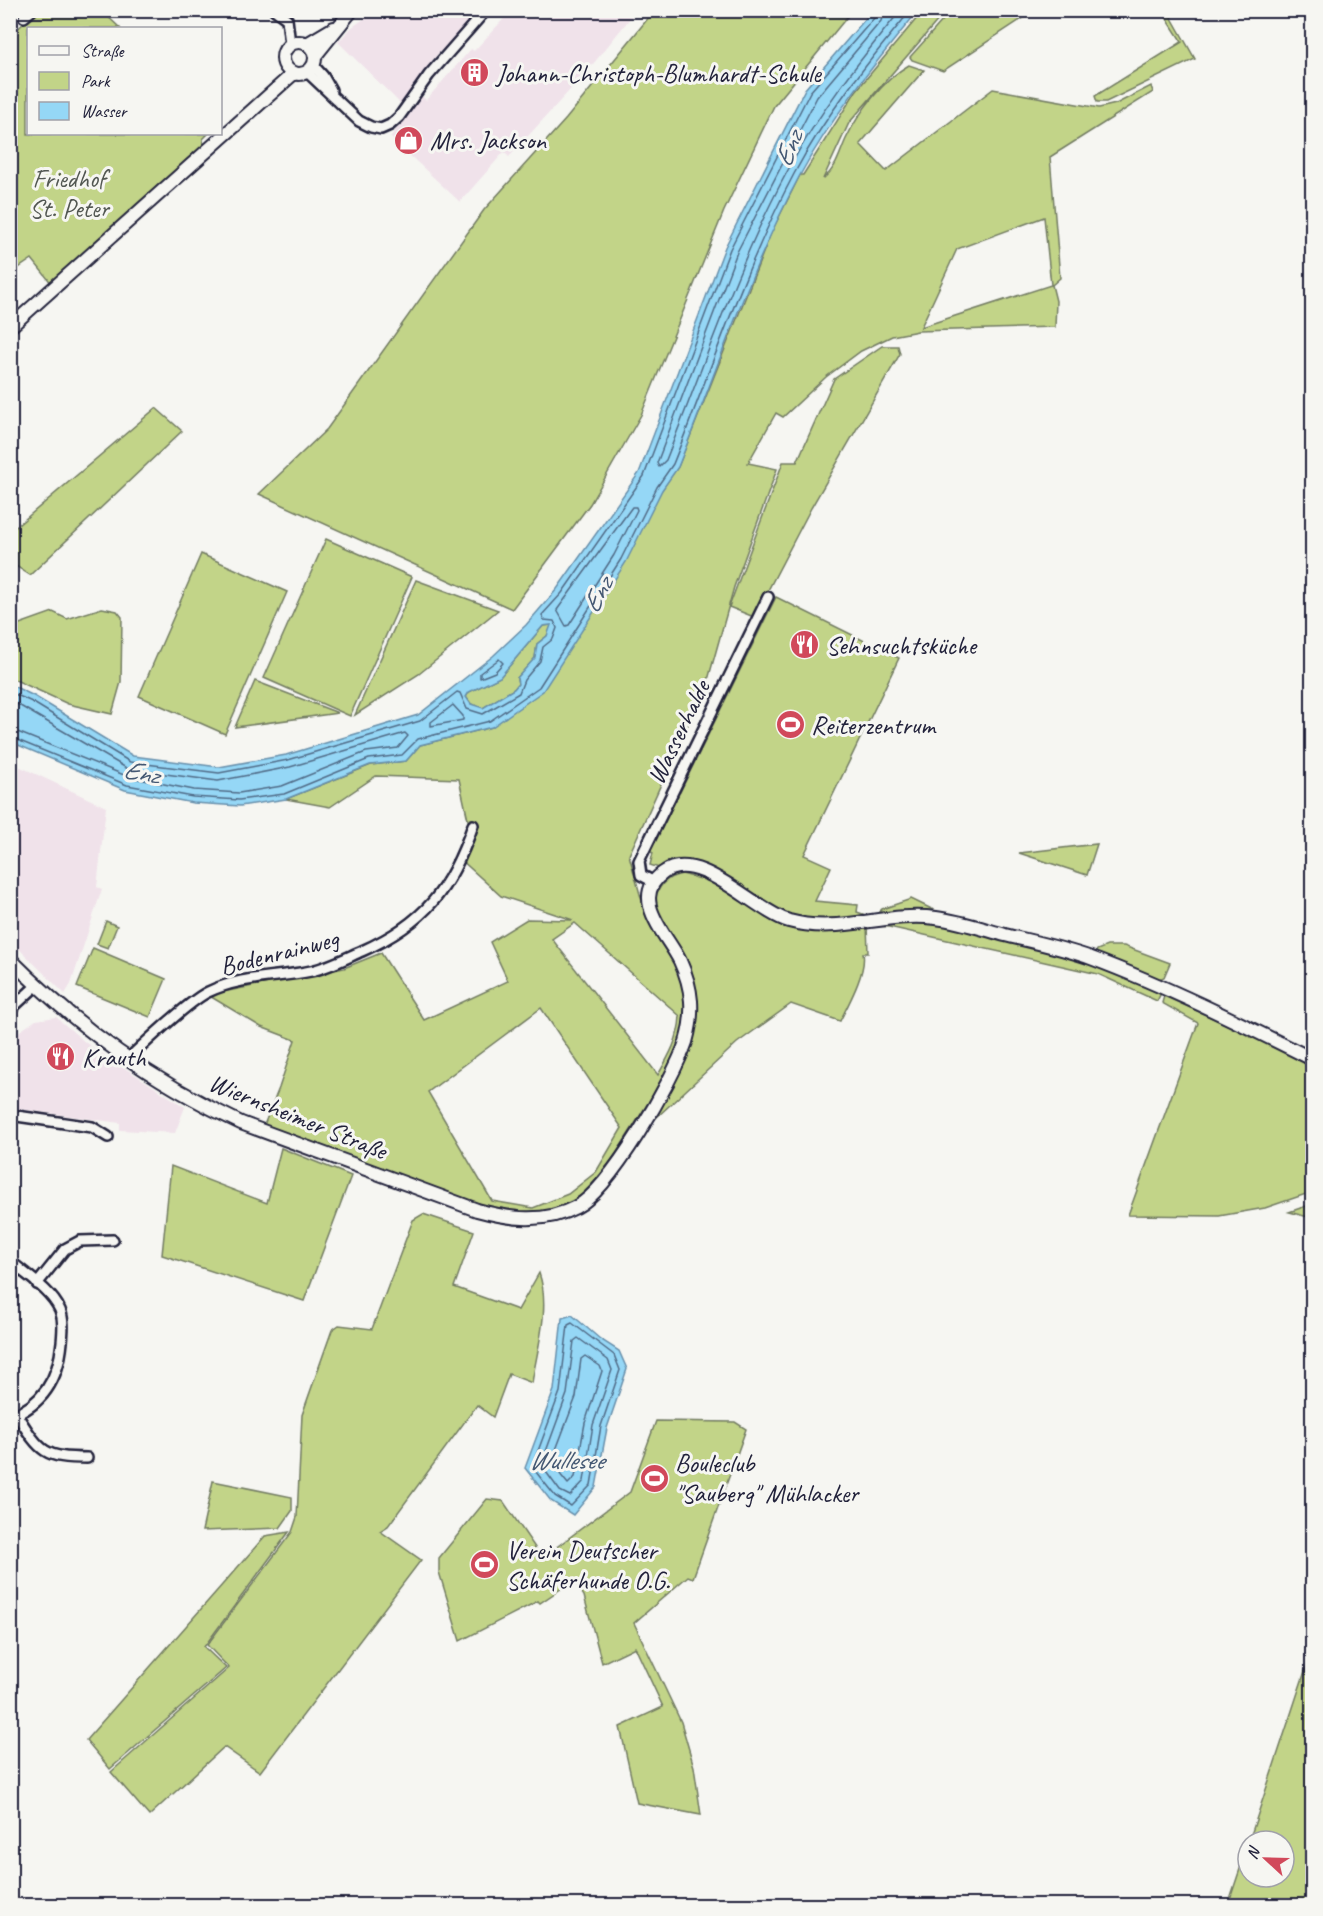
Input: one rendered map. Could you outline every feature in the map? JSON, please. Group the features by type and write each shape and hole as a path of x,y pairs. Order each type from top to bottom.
{"main road":[{"path":"10,327 294,73 312,64 336,27 352,10"},
{"path":"261,102 284,64 284,51 290,44 298,42 307,44 336,27"},
{"path":"307,44 312,64"},
{"path":"284,64 294,73"},
{"path":"654,882 667,870 691,867 715,877 773,914 804,924 832,926 903,917 930,917 1089,957 1312,1059"},
{"name":"Wiernsheimer Straße","path":"10,959 81,1025 149,1075 241,1122 500,1216 526,1219 550,1216 574,1208 591,1197 613,1173 678,1061 690,1027 690,992 679,959 652,915 648,900 654,882"}],"street":[{"path":"275,10 289,15 290,44"},
{"path":"312,64 332,93 359,121 371,128 381,129 390,125 429,75 486,10"},
{"name":"Wasserhalde","path":"654,882 641,875 639,861 768,597"},
{"name":"Bodenrainweg","path":"128,1060 208,992 264,976 310,971 331,965 409,926 434,903 448,882 473,825"},
{"path":"10,1010 37,986"},
{"path":"10,1115 92,1127 108,1137"},
{"path":"37,1284 65,1249 80,1241 113,1239"},
{"path":"10,1261 50,1295 60,1309 63,1326 57,1373 34,1402 14,1416 43,1452 65,1458 87,1458"}],"shaded area":[{"path":"375,11 479,11 435,57 412,87 426,100 471,49 474,51 511,11 636,11 589,69 509,157 504,152 460,202 390,137 410,113 338,42 351,28"},
{"path":"10,762 106,807 97,887 102,889 71,984 65,994 11,941"},
{"path":"56,1017 86,1043 185,1107 175,1133 120,1130 120,1123 11,1108 11,1037 36,1020"}],"green space":[{"path":"952,10 1034,11 943,71 912,60 910,57"},
{"name":"Friedhof St. Peter","path":"37,11 102,11 119,27 27,27 27,135 207,135 203,139 204,149 52,284 32,259 11,273 11,35"},
{"path":"654,11 852,11 774,106 724,211 641,415 590,504 512,609 259,494 327,429 484,210 566,119"},
{"path":"923,11 946,11 849,123 823,179 835,165 851,129 865,108 890,79 909,65 924,70 860,144 886,171 993,89 1099,108 1116,104 1151,86 1153,92 1050,157 1060,278 1052,285 1056,301 1055,327 918,331 892,336 861,351 826,377 783,417 776,413 748,463 777,469 734,587 708,680 629,855 645,912 682,976 687,1008 684,1031 670,1068 597,1184 568,1206 537,1214 494,1210 264,1125 295,1040 261,1027 208,995 344,968 381,953 424,1020 508,981 490,942 527,919 573,920 501,896 459,858 470,829 459,779 376,776 330,807 286,799 371,765 406,761 420,745 492,727 678,467 771,233 800,175 803,175 856,91","holes":["1044,217 1051,285 921,327 957,249","575,923 680,1016 676,1040 658,1075 552,939","541,1008 622,1128 596,1172 568,1194 533,1208 492,1201 428,1092"]},
{"path":"1162,11 1168,11 1195,59 1106,102 1097,102 1095,96 1182,42"},
{"path":"882,346 898,346 900,354 811,508 754,617 729,607 783,462 797,462 834,379"},
{"path":"156,408 182,431 30,575 11,563 11,531"},
{"path":"326,539 412,577 350,716 264,678"},
{"path":"201,554 287,592 225,734 139,696"},
{"path":"416,580 498,610 419,674 355,715"},
{"name":"Reiterzentrum","path":"776,597 899,658 804,855 831,867 815,901 858,905 857,912 863,914 858,919 815,920 789,916 704,866 686,860 671,860 659,868 650,865 653,853 647,850 675,790 680,792"},
{"path":"102,608 117,611 122,617 121,682 112,714 68,704 11,678 11,627 53,612 67,619"},
{"path":"552,625 547,636 537,644 535,658 517,678 518,684 514,689 483,708 471,704 466,697 469,692 500,677 543,626"},
{"path":"255,681 338,713 235,727"},
{"path":"1097,844 1087,875 1019,853"},
{"path":"682,874 712,882 773,919 941,923 1049,950 1101,967 1161,993 1157,1001 1098,974 889,927 867,925 868,953 863,953 860,978 840,1021 791,1004 737,1043 643,1130 695,1015 655,902 663,884"},
{"path":"911,899 944,915 875,916 882,909"},
{"path":"106,921 117,926 108,948 97,944"},
{"path":"1107,946 1124,946 1170,963 1164,977 1157,980 1094,956 1097,950"},
{"path":"93,948 166,979 150,1017 77,987"},
{"path":"1164,996 1312,1063 1312,1192 1265,1208 1219,1216 1128,1215 1198,1023 1162,1003"},
{"path":"281,1148 351,1176 304,1301 162,1255 171,1166 267,1203"},
{"path":"1312,1204 1312,1218 1289,1212"},
{"path":"423,1214 474,1231 454,1287 518,1310 539,1273 544,1300 540,1342 532,1383 509,1374 493,1417 477,1405 388,1526 380,1531 421,1560 260,1772 224,1747 149,1816 111,1772 229,1668 207,1645 292,1532 297,1517 302,1415 332,1330 339,1325 372,1329 413,1220"},
{"path":"656,1421 735,1422 746,1429 693,1578 688,1576 634,1623 681,1722 694,1767 701,1815 637,1803 620,1727 663,1707 635,1647 602,1663 584,1596 574,1580 540,1603 538,1601 460,1641 439,1572 439,1558 487,1499 503,1501 542,1558 630,1492"},
{"path":"213,1481 292,1497 292,1511 280,1528 202,1531"},
{"path":"289,1532 204,1647 226,1668 110,1769 86,1740 265,1536"},
{"path":"1312,1650 1312,1905 1228,1905 1236,1881 1236,1889 1296,1889 1296,1829 1253,1829"}],"water":[{"name":"Enz","path":"873,10 918,11 840,111 799,177 749,284 678,467 662,490 626,562 543,691 492,727 420,745 406,761 370,765 286,799 240,806 193,803 125,790 11,742 11,685 34,696 133,756 219,767 286,755 418,715 493,656 526,625 557,589 639,473 725,247 805,89","holes":["551,625 547,636 537,644 535,658 517,678 518,684 514,689 483,708 471,704 466,697 469,692 500,677 543,626"]},
{"name":"Wullesee","path":"572,1315 600,1339 619,1351 627,1369 607,1428 596,1487 573,1515 551,1501 525,1468 554,1390 562,1318"}],"place":[{"name":"Johann-Christoph-Blumhardt-Schule","path":"475,73"},
{"name":"Mrs. Jackson","path":"409,140"},
{"name":"Sehnsuchtsküche","path":"805,645"},
{"name":"Reiterzentrum","path":"790,725"},
{"name":"Krauth","path":"61,1057"},
{"name":"Bouleclub \"Sauberg\" Mühlacker","path":"654,1478"},
{"name":"Verein Deutscher Schäferhunde O.G.","path":"485,1565"}]}
